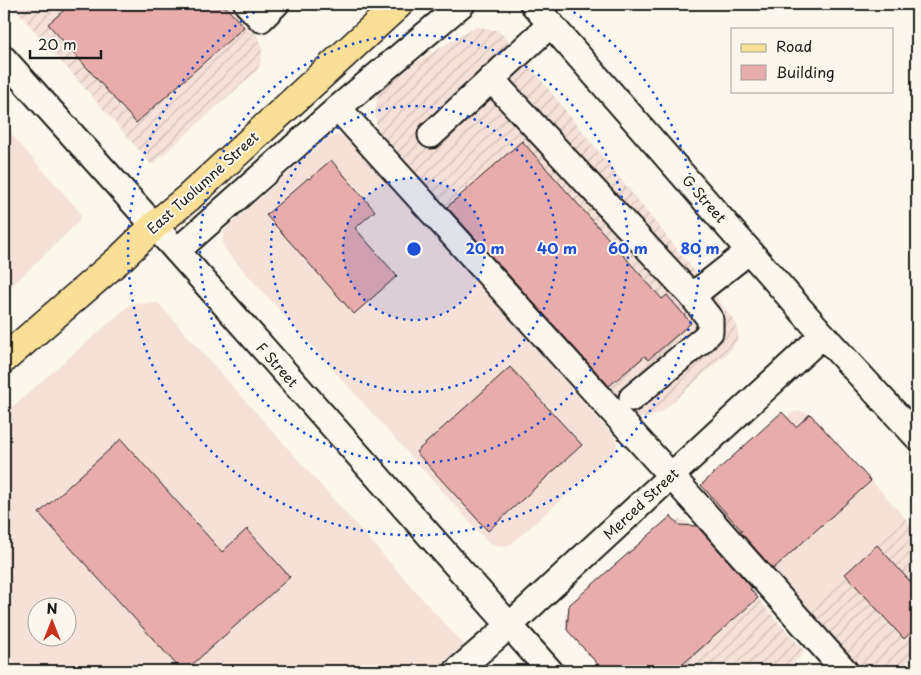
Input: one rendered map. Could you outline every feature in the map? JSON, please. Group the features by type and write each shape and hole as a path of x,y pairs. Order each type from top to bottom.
{"main road":[{"name":"East Tuolumne Street","path":"4,359 188,198 399,4"}],"street":[{"path":"176,251 338,108 462,4"},
{"name":"G Street","path":"533,4 823,335 917,438"},
{"path":"431,135 551,24"},
{"name":"F Street","path":"4,59 550,671"},
{"path":"491,79 692,296 710,319 710,332 632,398"},
{"path":"338,108 845,671"},
{"path":"692,296 749,251"},
{"name":"Merced Street","path":"457,671 509,626 823,335"}],"shaded area":[{"path":"11,4 229,4 257,35 262,48 261,61 258,69 252,75 152,165"},
{"path":"476,26 499,31 542,81 737,326 738,338 731,350 660,413 647,418 634,418 378,138 375,111 379,85"},
{"path":"4,126 81,215 78,222 4,294"},
{"path":"339,135 352,141 615,438 617,449 614,453 506,547 500,547 488,542 227,252 223,245 224,232 228,226 327,139"},
{"path":"158,303 487,671 21,671 4,651 4,414 131,304"},
{"path":"802,411 814,416 905,518 799,613 711,509 710,497 712,486 719,477 788,415"},
{"path":"905,518 917,533 917,653 897,671 851,671 799,613"},
{"path":"671,519 685,521 696,529 804,651 784,671 603,671 570,633 566,627 565,620 571,608"}],"building":[{"path":"71,4 223,4 244,27 136,123 48,24"},
{"path":"522,141 662,299 667,295 691,323 648,360 645,356 609,386 447,207"},
{"path":"331,160 375,211 355,228 397,276 354,314 266,215"},
{"path":"510,367 582,445 488,531 416,452"},
{"path":"782,412 796,427 810,414 871,481 773,569 701,485"},
{"path":"121,439 222,552 247,529 290,577 185,671 182,671 39,513"},
{"path":"671,516 679,525 697,526 752,588 750,589 758,598 675,671 604,671 567,630 569,605"},
{"path":"877,545 917,589 917,627 904,639 845,574"}]}
